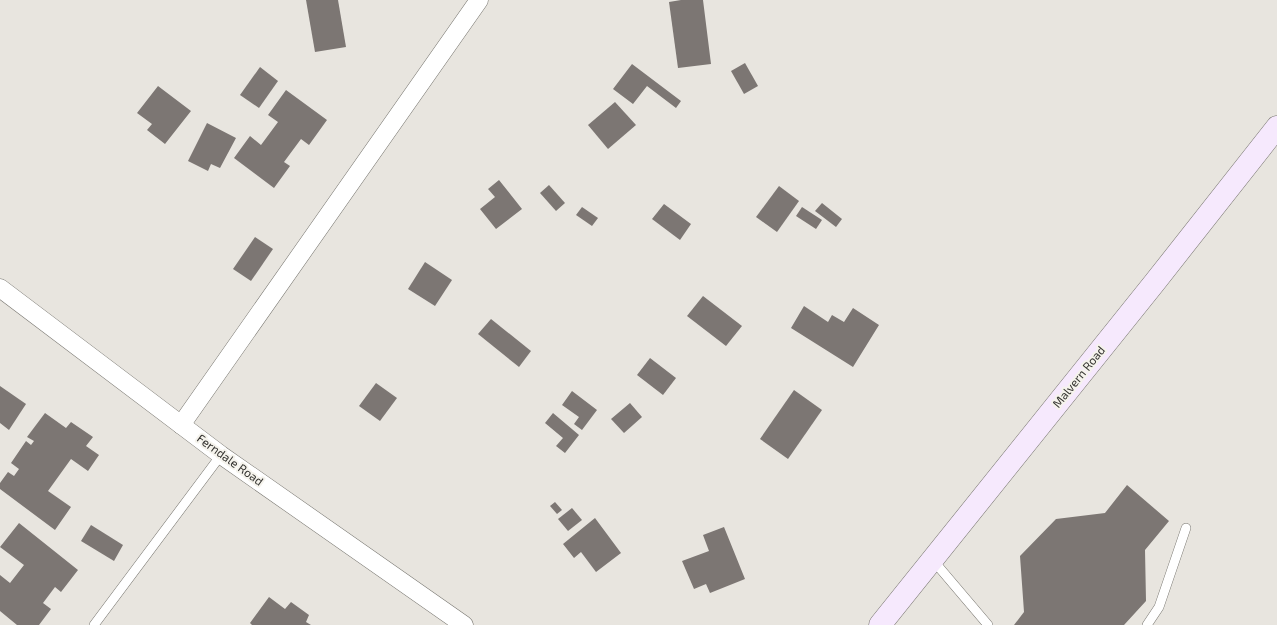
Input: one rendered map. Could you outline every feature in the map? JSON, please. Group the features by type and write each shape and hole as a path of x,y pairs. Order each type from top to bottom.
{"main road":[{"name":"Malvern Road","path":"880,625 1277,128"}],"street":[{"path":"181,425 479,0"},
{"name":"Ferndale Road","path":"0,288 221,455 464,625"}],"lane":[{"path":"94,625 221,455"},
{"path":"1147,625 1159,607 1186,528"},
{"path":"932,559 988,625"}],"building":[{"path":"306,0 338,0 346,47 315,52"},
{"path":"681,0 703,0 711,64 678,68 669,2"},
{"path":"745,63 758,86 744,94 731,71"},
{"path":"632,64 681,101 676,108 647,86 633,104 613,89"},
{"path":"260,67 278,81 259,108 240,95"},
{"path":"158,86 191,111 165,144 147,130 152,124 137,113"},
{"path":"286,90 327,120 309,145 301,139 284,162 290,166 274,188 234,158 250,136 261,145 278,122 268,115"},
{"path":"615,102 636,125 608,149 588,125"},
{"path":"207,123 236,138 220,168 211,164 208,171 188,161"},
{"path":"499,180 522,209 496,229 480,209 495,197 488,189"},
{"path":"549,185 565,203 556,211 540,193"},
{"path":"779,186 799,201 777,232 756,217"},
{"path":"822,203 842,219 836,227 815,211"},
{"path":"664,204 691,224 680,240 652,219"},
{"path":"582,207 598,218 592,226 576,215"},
{"path":"802,207 822,220 816,229 796,216"},
{"path":"255,237 273,249 251,281 233,269"},
{"path":"425,262 452,280 435,306 408,289"},
{"path":"703,296 742,326 726,346 687,316"},
{"path":"804,306 828,322 832,315 844,322 853,308 879,325 853,367 791,328"},
{"path":"491,319 531,351 519,367 478,334"},
{"path":"650,358 676,378 663,395 637,375"},
{"path":"376,383 397,398 380,421 359,406"},
{"path":"0,386 26,404 9,430 0,423"},
{"path":"794,390 822,410 788,459 760,439"},
{"path":"572,391 597,410 582,430 574,424 579,417 562,405"},
{"path":"630,403 642,417 624,433 611,419"},
{"path":"45,413 66,428 71,422 93,437 86,446 99,455 88,471 71,459 48,491 71,507 55,530 0,489 0,483 8,472 14,476 19,469 11,463 26,441 31,445 34,441 27,437"},
{"path":"553,413 579,435 565,453 556,446 563,438 545,423"},
{"path":"1127,485 1169,521 1145,550 1146,601 1124,625 1014,625 1024,612 1020,556 1056,519 1105,513"},
{"path":"555,502 562,510 557,514 550,506"},
{"path":"572,508 582,520 568,531 558,519"},
{"path":"595,518 621,553 596,572 581,552 574,558 563,544"},
{"path":"19,523 78,570 61,592 55,587 43,603 51,609 39,625 17,625 0,611 0,575 10,583 24,565 0,547"},
{"path":"91,525 123,545 114,561 81,541"},
{"path":"724,527 745,579 710,593 706,584 694,589 682,561 709,551 703,535"},
{"path":"269,597 285,609 291,602 309,615 306,622 311,625 252,625 250,623"}]}
